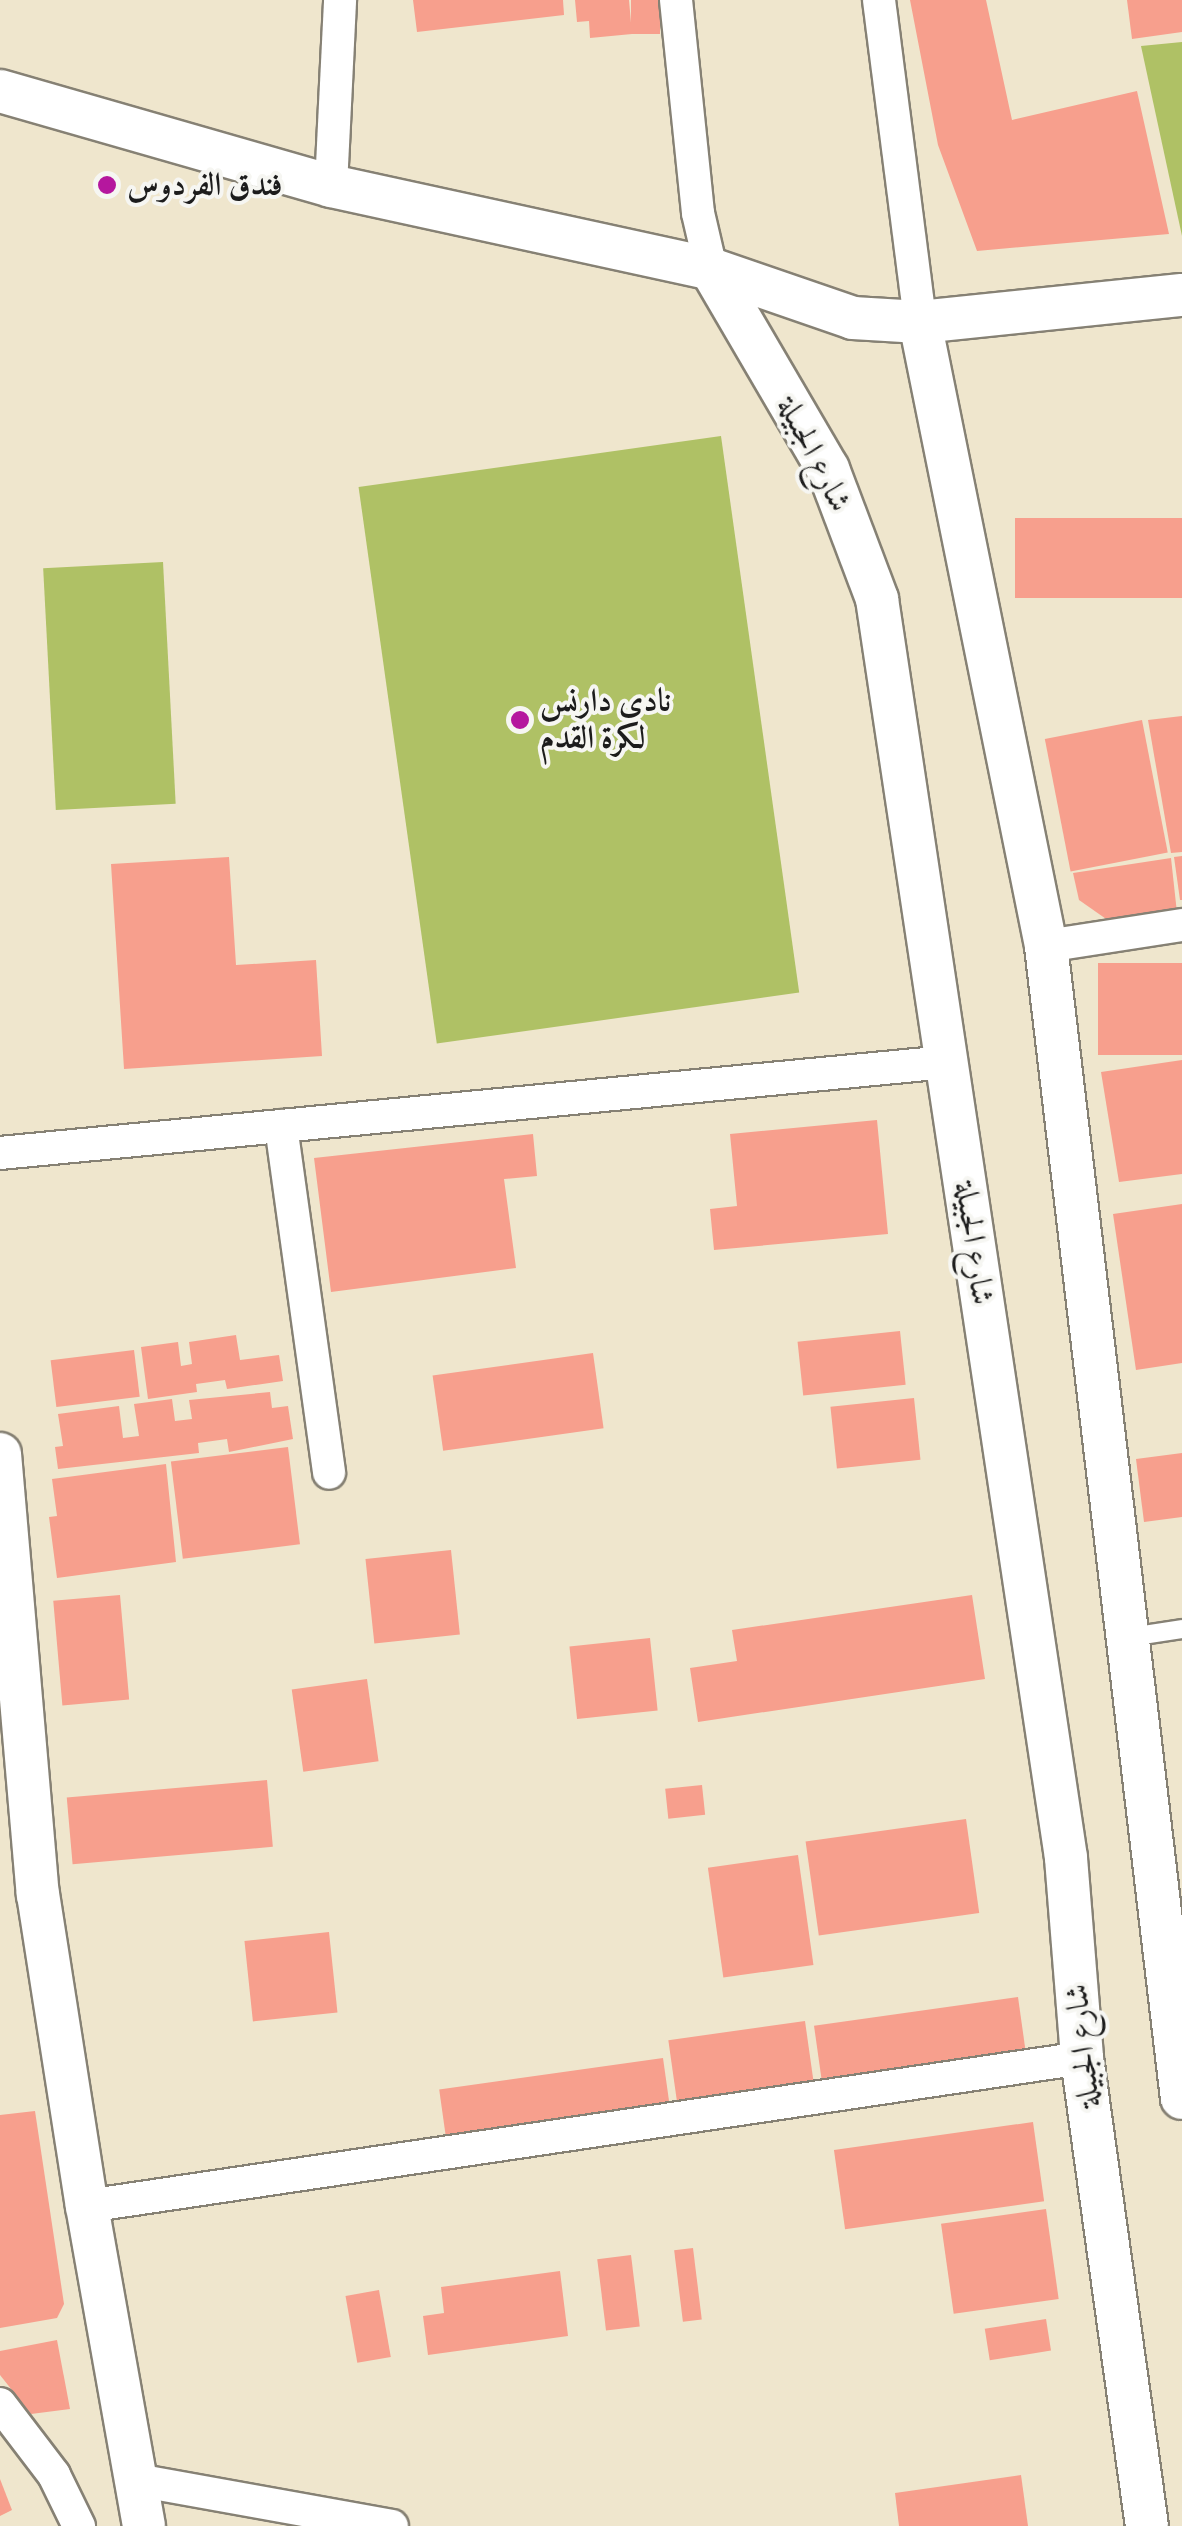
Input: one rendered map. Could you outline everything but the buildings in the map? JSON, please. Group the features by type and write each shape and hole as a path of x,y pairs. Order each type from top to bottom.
{"street":[{"path":"331,186 340,0"},
{"name":"شارع الجبيلة","path":"676,0 698,213 710,269 828,469 878,599 1066,1858 1082,2058 1147,2526"},
{"path":"879,0 920,322 1046,946 1130,1636 1172,1897 1182,2098"},
{"path":"0,91 331,186 710,269 853,318 920,322 1182,296"},
{"path":"1046,946 1182,925"},
{"path":"0,1153 947,1062"},
{"path":"280,1126 328,1472"},
{"path":"0,1454 38,1894 87,2206 144,2526"},
{"path":"87,2206 1082,2058"},
{"path":"0,2404 54,2475 78,2526"},
{"path":"137,2480 392,2526"}],"lane":[{"path":"1130,1636 1182,1629"}],"green space":[{"path":"1182,42 1182,236 1141,46"},
{"path":"721,436 799,993 437,1043 359,487"},
{"path":"163,562 176,804 56,810 43,568"}],"place":[{"name":"فندق الفردوس","path":"107,185"},
{"name":"نادي دارنس لكرة القدم","path":"520,720"}]}
